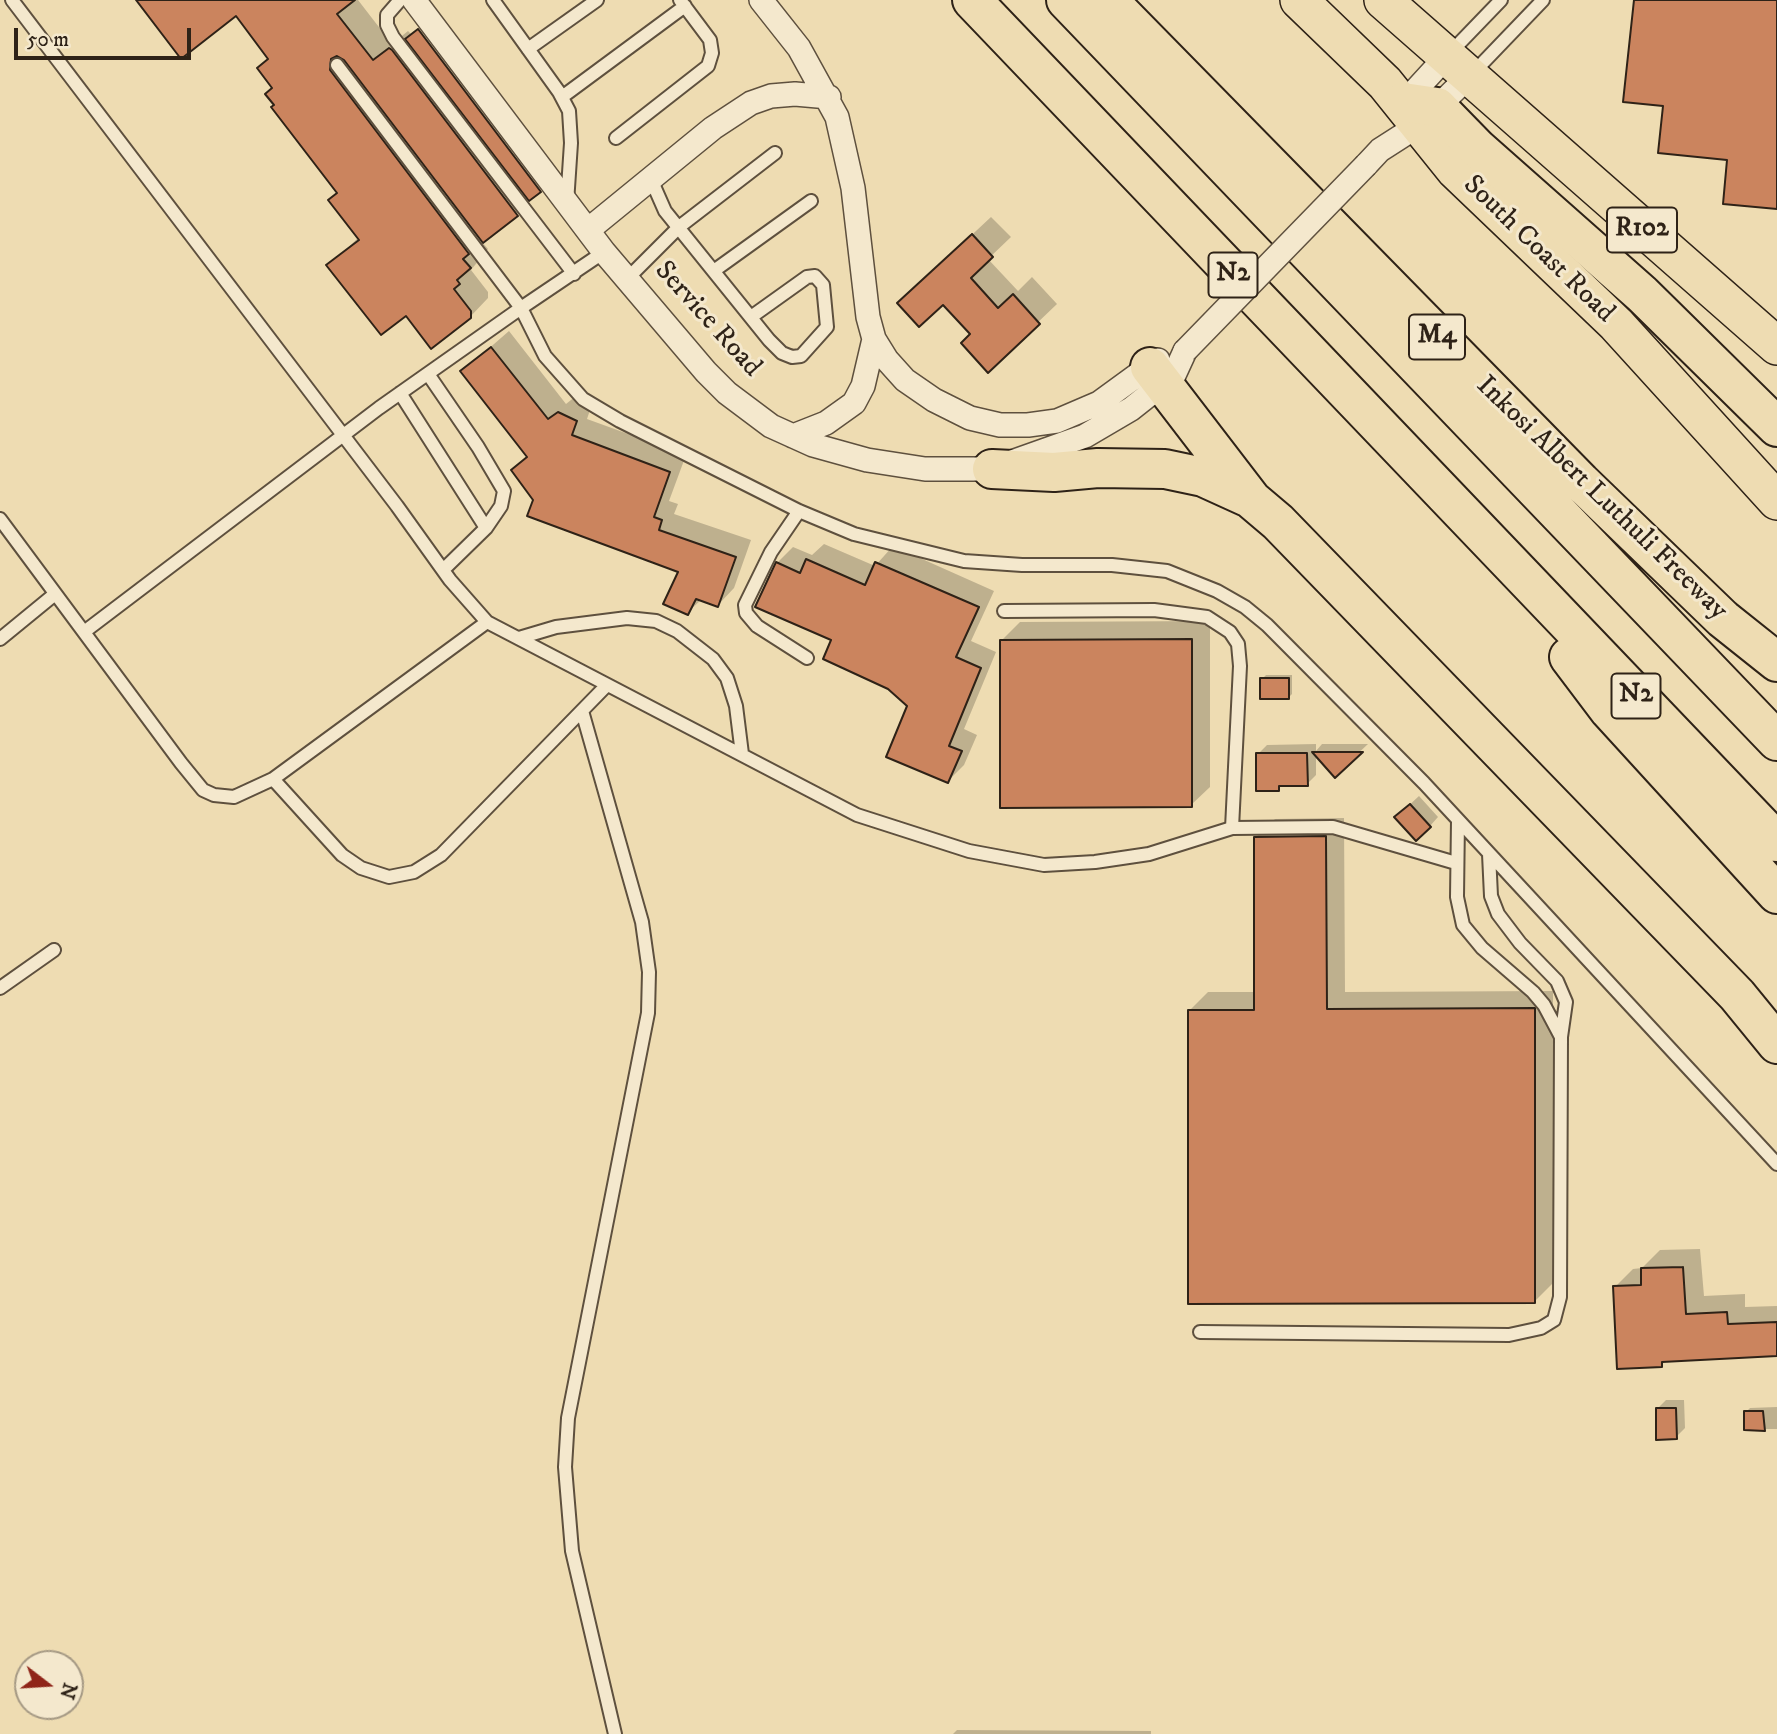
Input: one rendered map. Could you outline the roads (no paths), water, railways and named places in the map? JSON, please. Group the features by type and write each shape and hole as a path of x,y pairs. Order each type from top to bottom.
{"highway":[{"name":"N2","path":"972,0 1777,842"},
{"name":"N2","path":"1066,0 1777,741"},
{"name":"Inkosi Albert Luthuli Freeway","path":"1108,0 1572,473 1723,619 1777,662"},
{"path":"1419,111 1662,313 1777,427"},
{"path":"1157,375 1252,500 1278,522 1737,995 1777,1044"},
{"path":"992,469 1054,472 1098,468 1165,469 1203,477 1252,500"},
{"path":"1495,550 1609,710 1777,894"},
{"path":"1737,995 1777,1024"}],"main road":[{"name":"South Coast Road","path":"1299,0 1419,111 1455,170 1616,324 1777,501"},
{"name":"R102","path":"1383,0 1777,346"}],"street":[{"name":"Service Road","path":"414,0 604,252 629,277 727,393 771,426 793,436 867,460 925,469 992,469 1085,436 1131,409 1157,375 1158,360 1185,351 1419,111 1457,67"},
{"name":"Service Road","path":"761,0 799,48 829,97 837,117 853,188 865,292 874,339 895,370 934,400 970,418 1000,425 1028,425 1079,413 1157,375"},
{"name":"Service Road","path":"1419,111 1457,67"},
{"path":"588,230 650,177 713,128 751,103 771,96 795,94 829,97"},
{"name":"Service Road","path":"793,436 826,423 854,402 863,386 874,339"}],"lane":[{"path":"12,0 443,570 487,621 857,815 1002,859 1044,865 1095,862 1149,854 1232,828 1332,827 1456,863"},
{"path":"400,0 387,15 387,25 393,37 574,274"},
{"path":"493,0 562,97 570,123 568,203"},
{"path":"528,50 597,0"},
{"name":"Service Road","path":"1457,67 1501,0"},
{"name":"Service Road","path":"1457,67 1543,0"},
{"path":"562,97 683,3 710,40 712,53 708,66 616,138"},
{"path":"337,65 521,308 545,356 564,381 583,399 620,421 799,511 853,534 964,561 1141,567 1167,571 1217,591 1267,625 1458,820 1777,1164"},
{"path":"629,277 679,227 775,152"},
{"path":"650,177 666,211 715,270 751,317 777,349 792,358 800,356 828,324 823,285 816,277 807,277 751,317"},
{"path":"715,270 811,201"},
{"path":"84,632 401,393 604,252"},
{"path":"428,374 502,486 501,506 486,528 443,570"},
{"path":"401,393 486,528"},
{"path":"799,511 771,552 745,606 746,613 757,626 807,658"},
{"path":"0,519 203,790 214,795 234,797 274,779 487,621"},
{"path":"0,639 55,594"},
{"path":"1004,611 1154,610 1207,617 1230,632 1238,644 1240,666 1232,828"},
{"path":"519,638 556,627 627,618 656,621 677,631 713,659 727,678 736,706 742,754"},
{"path":"274,779 342,855 369,872 398,876 414,872 441,855 607,685"},
{"path":"582,711 642,922 649,972 648,1013 568,1418 565,1467 572,1551 615,1734"},
{"path":"1458,820 1457,904 1463,925 1482,948 1533,992 1544,1005 1561,1037"},
{"path":"1200,1332 1509,1335 1550,1323 1558,1313 1561,1037 1567,1007 1562,989 1498,914 1491,896 1489,854"},
{"path":"0,988 54,950"}]}
